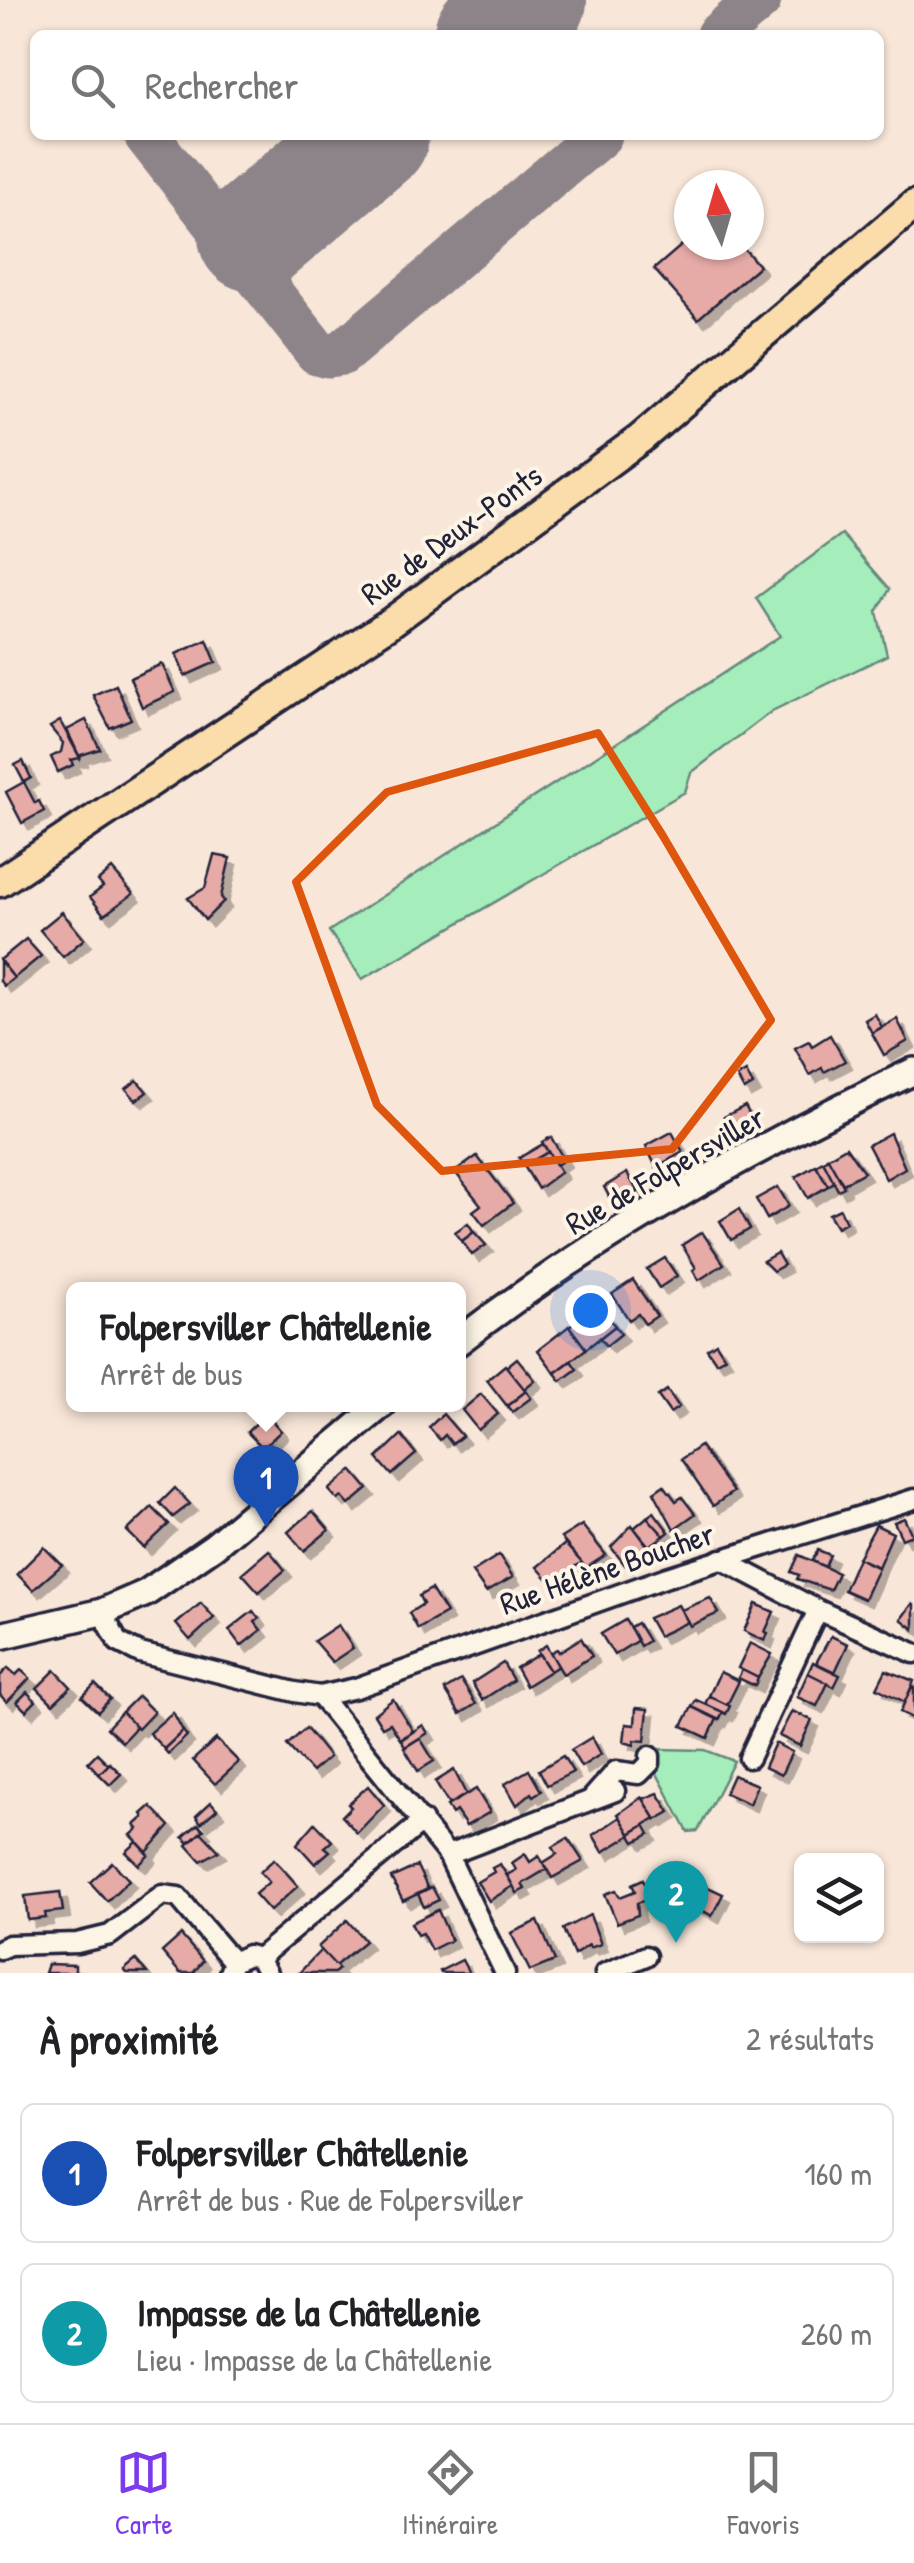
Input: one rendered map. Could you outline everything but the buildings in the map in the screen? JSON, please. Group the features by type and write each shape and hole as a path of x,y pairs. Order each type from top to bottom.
{"main road":[{"name":"Rue de Deux-Ponts","path":"0,882 375,633 624,450 914,205"}],"street":[{"name":"Rue de Folpersviller","path":"466,1336 649,1212 914,1072"},
{"path":"0,1636 102,1612 146,1593 214,1546 374,1412"},
{"name":"Rue Hélène Boucher","path":"320,1696 356,1688 721,1560 914,1499"},
{"path":"721,1560 914,1654"},
{"path":"749,1758 818,1610"},
{"path":"102,1612 118,1642 140,1653 320,1696 448,1855 505,1973"},
{"path":"590,1801 616,1771 639,1774 650,1763 650,1756"},
{"path":"448,1855 615,1791"},
{"path":"0,1949 77,1943 110,1935 162,1895 178,1897 231,1967 248,1955 263,1966 422,1821"},
{"path":"605,1973 646,1956"}],"highlighted area":[{"path":"598,733 771,1020 672,1149 442,1171 377,1105 296,882 387,792"}],"green space":[{"path":"842,534 890,589 877,612 887,655 772,711 691,773 685,792 362,979 329,931 780,636 756,598"},
{"path":"657,1749 705,1750 734,1761 698,1831 688,1832 654,1768"}],"taxiway":[{"path":"724,30 759,0"},
{"path":"150,140 317,352 328,355 342,353 594,140"}],"runway":[{"path":"496,30 531,0"},
{"path":"254,236 367,140"}],"place":[{"name":"Folpersviller Châtellenie","path":"266,1527"},
{"name":"Impasse de la Châtellenie","path":"676,1943"}]}
